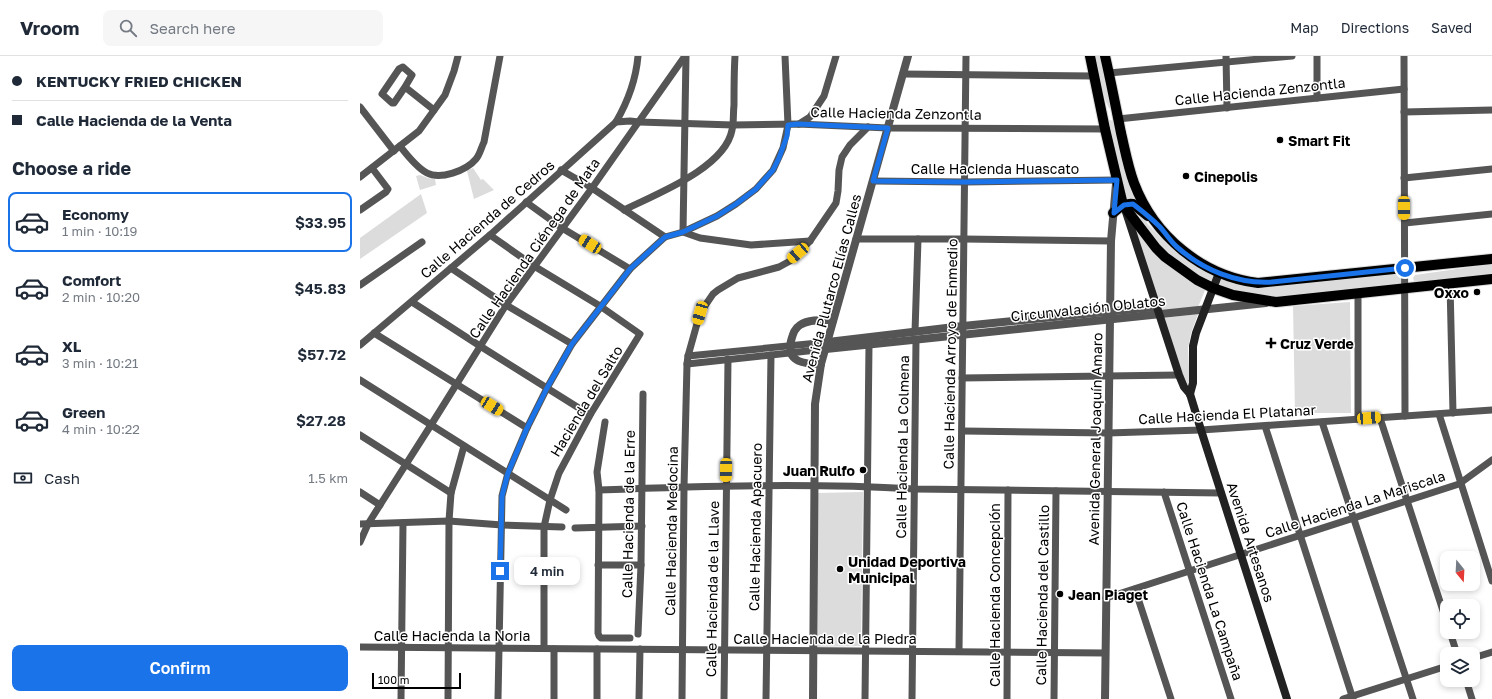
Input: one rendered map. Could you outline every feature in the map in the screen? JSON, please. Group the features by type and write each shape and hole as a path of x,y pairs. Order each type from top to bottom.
{"main road":[{"name":"Avenida Artesanos","path":"1090,56 1100,108 1124,205 1178,375 1184,387 1190,394 1288,699"},
{"path":"1105,56 1127,162 1134,184 1145,206 1176,246 1196,261 1218,273 1245,281 1258,283 1492,259"},
{"path":"1100,108 1112,117 1118,119"},
{"path":"1114,213 1124,205 1133,204 1159,226"},
{"path":"1124,205 1156,248 1165,257 1197,280 1213,288 1233,295 1276,302"},
{"name":"Avenida Artesanos","path":"1190,394 1193,383 1193,346 1218,273"},
{"name":"Circunvalación Oblatos","path":"1276,302 1492,279"}],"street":[{"path":"360,176 397,149 418,131 448,89 458,56"},
{"path":"360,107 397,149 419,167 430,174 440,175 454,172 474,161 484,142 500,56"},
{"name":"Calle Hacienda de Cedros","path":"360,345 490,235 616,122 625,107 638,56"},
{"path":"683,232 686,56"},
{"name":"Calle Hacienda Ciénega de Mata","path":"360,542 368,524 506,305 686,56"},
{"path":"624,210 684,180 719,155 730,137 733,125 735,56"},
{"path":"498,699 502,496 508,473 527,428 547,388 572,344 630,269 665,237 683,232 717,216 736,204 756,189 773,170 787,136 788,125 785,56"},
{"path":"798,124 810,117 824,96 836,56"},
{"name":"Avenida Plutarco Elías Calles","path":"813,699 814,486 816,404 821,364 908,56"},
{"name":"Calle Hacienda Arroyo de Enmedio","path":"959,652 963,432 962,378 966,56"},
{"path":"1109,73 1226,59 1292,56"},
{"path":"1317,56 1317,98"},
{"path":"1404,56 1405,416"},
{"path":"1226,59 1227,108"},
{"path":"402,67 412,75 405,87 396,102 393,103 382,94 402,67"},
{"path":"903,74 1094,76"},
{"path":"405,87 434,110"},
{"name":"Calle Hacienda Zenzontla","path":"1118,119 1404,89"},
{"path":"625,107 630,121"},
{"path":"1404,112 1492,110"},
{"name":"Calle Hacienda Zenzontla","path":"616,122 630,121 733,125 798,124 888,128 1105,129"},
{"name":"Calle Hacienda Medocina","path":"682,699 684,487 688,356 700,313 713,294 724,285 738,278 778,267 790,261 810,241 836,203 839,164 842,157 850,145 868,127"},
{"path":"360,210 388,189 372,168"},
{"path":"1404,178 1492,169"},
{"path":"561,170 592,188 665,237"},
{"name":"Calle Hacienda Huascato","path":"873,181 965,182 1117,180"},
{"name":"Avenida General Joaquín Amaro","path":"1105,699 1111,241 1117,180"},
{"path":"526,202 562,228 630,269"},
{"path":"1405,224 1492,214"},
{"path":"683,232 700,238 751,245 810,241"},
{"path":"490,235 534,266 600,306"},
{"path":"856,239 1111,241"},
{"name":"Calle Hacienda La Colmena","path":"912,699 918,239"},
{"path":"360,285 422,242"},
{"path":"451,268 506,305 572,344"},
{"path":"1450,284 1452,413"},
{"path":"1358,293 1358,419"},
{"path":"412,302 590,415"},
{"name":"Circunvalación Oblatos","path":"688,356 827,346 1110,315 1205,309 1276,302"},
{"name":"Hacienda del Salto","path":"544,648 544,527 550,500 559,472 590,415 640,337 640,334 600,306"},
{"path":"821,364 804,363 793,357 791,349 795,329 801,324 810,321 833,320"},
{"path":"374,333 527,428"},
{"name":"Circunvalación Oblatos","path":"827,346 869,345 916,336"},
{"path":"865,699 869,345"},
{"name":"Circunvalación Oblatos","path":"688,364 771,355 791,349"},
{"name":"Calle Hacienda Apacuero","path":"766,699 771,355"},
{"name":"Calle Hacienda de la Llave","path":"724,699 728,360"},
{"path":"962,378 1178,375"},
{"path":"360,380 566,510"},
{"name":"Calle Hacienda de la Erre","path":"638,634 642,526 643,394"},
{"name":"Calle Hacienda El Platanar","path":"963,432 1108,433 1201,430 1492,410"},
{"path":"1439,414 1492,581"},
{"path":"1380,418 1440,602"},
{"path":"605,422 597,472 599,490 598,636 601,638 630,638"},
{"path":"1322,422 1412,699"},
{"path":"1265,426 1352,697"},
{"path":"360,435 451,493"},
{"path":"448,699 449,521 451,493 464,446"},
{"name":"Calle Hacienda La Mariscala","path":"1106,598 1461,483 1492,460"},
{"path":"599,490 726,486 867,486 961,490 1221,493"},
{"name":"Calle Hacienda Concepción","path":"1007,699 1008,490"},
{"name":"Calle Hacienda del Castillo","path":"1054,699 1056,491"},
{"path":"360,492 380,505"},
{"name":"Calle Hacienda La Campaña","path":"1164,492 1231,699"},
{"path":"360,524 449,521 562,527"},
{"path":"401,699 403,523"},
{"path":"575,528 642,526"},
{"path":"598,565 641,565"},
{"path":"1135,589 1171,699"},
{"name":"Calle Hacienda la Noria","path":"360,647 544,648"},
{"name":"Calle Hacienda de la Piedra","path":"544,648 1105,652"},
{"path":"554,649 554,699"},
{"path":"596,699 597,649"},
{"path":"639,699 640,649"},
{"path":"1480,656 1492,652"},
{"path":"1343,699 1440,668"},
{"path":"1468,687 1472,699"}],"shaded area":[{"path":"1093,56 1103,56 1112,110 1106,102"},
{"path":"1106,115 1109,120 1115,121 1141,205 1125,200"},
{"path":"473,168 481,180 483,179 494,190 474,199 467,171"},
{"path":"420,175 435,179 436,185 420,190 416,176"},
{"path":"421,194 427,213 360,259 360,238"},
{"path":"1131,207 1175,251 1186,259 1216,275 1212,284 1177,263 1142,226"},
{"path":"1132,224 1206,288 1198,307 1161,310"},
{"path":"1492,264 1492,274 1417,282 1414,281 1413,278 1415,275"},
{"path":"1400,273 1402,286 1273,299 1217,286 1220,278 1228,281 1364,277"},
{"path":"1350,302 1351,413 1295,413 1293,306"},
{"path":"1198,314 1191,333 1188,348 1190,389 1181,371 1163,318"},
{"name":"Unidad Deportiva Municipal","path":"863,492 861,646 818,647 817,493"}],"place":[{"name":"Smart Fit","path":"1280,140"},
{"name":"Cinepolis","path":"1186,176"},
{"name":"Oxxo","path":"1477,292"},
{"name":"Cruz Verde","path":"1271,343"},
{"name":"Juan Rulfo","path":"863,470"},
{"name":"Unidad Deportiva Municipal","path":"840,569"},
{"name":"Jean Piaget","path":"1060,594"}],"route":[{"path":"500,571 502,496 508,473 527,428 547,388 572,344 630,269 665,237 683,232 717,216 756,189 765,180 773,170 779,158 787,136 788,125 798,124 888,128 873,181 965,182 1117,180 1114,213 1124,205 1130,203 1133,204 1159,226 1176,246 1196,261 1218,273 1245,281 1258,283 1272,282 1405,268"}]}
